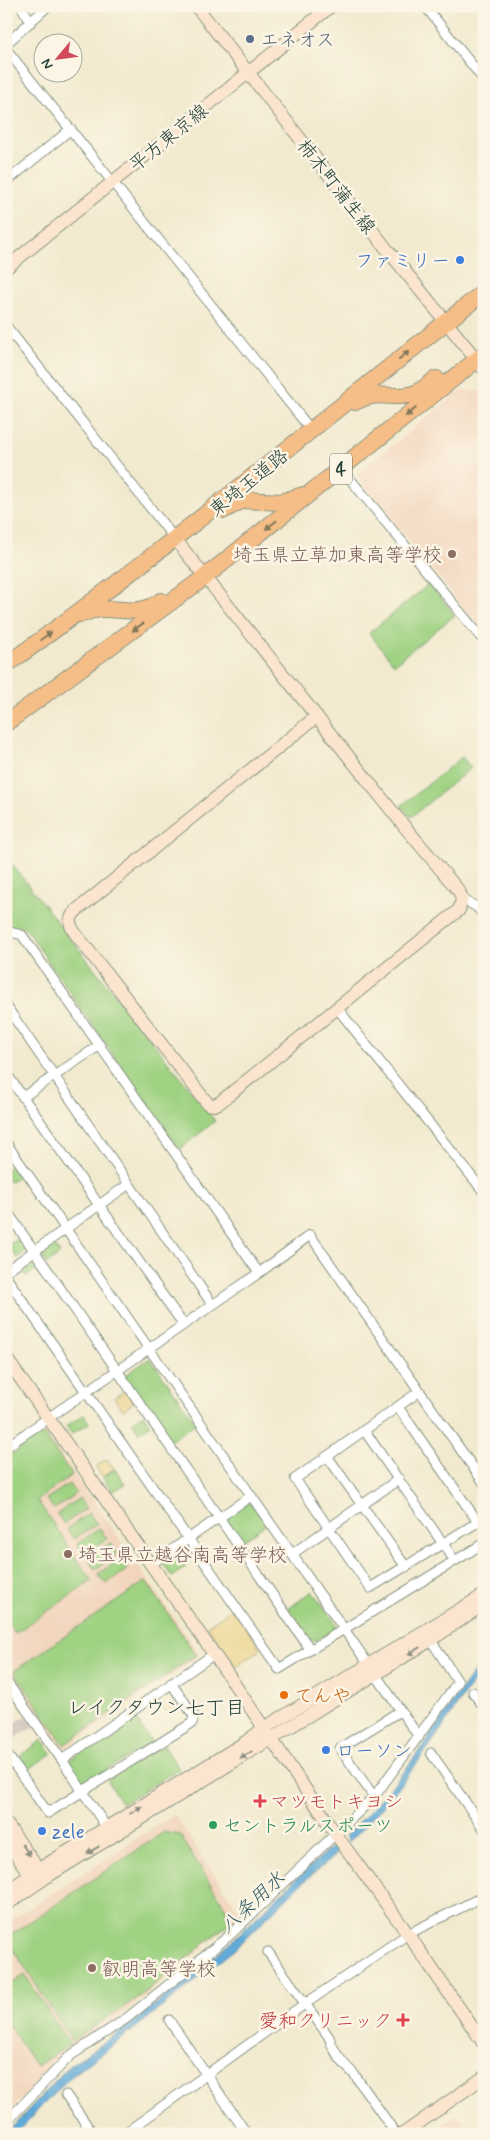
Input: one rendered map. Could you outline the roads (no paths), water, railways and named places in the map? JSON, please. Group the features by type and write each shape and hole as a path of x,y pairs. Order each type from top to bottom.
{"highway":[{"name":"東埼玉道路","path":"6,665 175,539 484,292"},
{"name":"4","path":"446,322 459,319 484,301"},
{"name":"4","path":"333,414 368,396 376,394 400,396 413,394 422,390 453,365 462,361 481,361"},
{"name":"4","path":"6,723 205,577 316,488 481,361"},
{"name":"4","path":"175,539 199,530 223,511 243,500 281,502 302,496 316,488"},
{"name":"4","path":"66,622 84,612 103,608 132,612 142,610 155,605 183,584 205,577"}],"street":[{"path":"21,6 31,22"},
{"path":"6,44 48,6"},
{"name":"柿木町蒲生線","path":"196,6 446,322 481,361"},
{"name":"平方東京線","path":"6,268 331,6"},
{"path":"429,8 484,80"},
{"path":"6,49 311,430"},
{"path":"6,182 71,129"},
{"path":"6,326 429,858 459,891 462,899 459,910 219,1103 214,1105 208,1104 75,933 69,922 77,910 316,716"},
{"path":"342,468 484,642"},
{"path":"462,899 477,907 484,916"},
{"path":"6,931 22,935 259,1273"},
{"path":"6,1006 212,1304"},
{"path":"337,1008 484,1192"},
{"path":"23,1097 100,1045"},
{"path":"6,1073 183,1324"},
{"path":"6,1143 419,1737"},
{"path":"6,1271 129,1184"},
{"path":"6,1210 310,1649"},
{"path":"6,1447 259,1273 310,1235 484,1483"},
{"path":"6,1277 279,1669 455,1561 482,1547"},
{"path":"6,1358 484,2044"},
{"path":"398,1407 478,1522 370,1588 295,1479 420,1391"},
{"path":"364,1430 455,1561"},
{"path":"327,1456 406,1567"},
{"path":"292,1554 399,1479"},
{"path":"150,1564 252,1496"},
{"path":"6,1892 38,1877 267,1733 373,1670 484,1595"},
{"path":"373,1670 431,1640 484,1604"},
{"path":"6,2122 70,2056 127,2018 230,1935 341,1841 458,1682 431,1640"},
{"path":"62,1760 214,1654"},
{"path":"6,1681 83,1790 110,1833"},
{"path":"6,1753 48,1813 192,1723 194,1716 171,1684"},
{"path":"473,1692 484,1707"},
{"path":"374,1797 340,1748 400,1712"},
{"path":"430,1753 484,1829"},
{"path":"6,1822 38,1877"},
{"path":"6,1840 38,1877"},
{"path":"6,1905 38,1877"},
{"path":"124,2134 408,1934 484,1896"},
{"path":"268,1952 329,2037 331,2044 346,2067 354,2074 396,2134"},
{"path":"169,2020 247,2134"},
{"path":"403,2134 484,2077"},
{"path":"66,2095 94,2134"}],"water":[{"path":"484,1659 479,1675 423,1755 380,1809 349,1842 345,1836 404,1771"},
{"path":"335,1844 341,1850 301,1884 235,1949 68,2079 15,2134 6,2134 69,2066 131,2024 231,1942"}],"place":[{"name":"エネオス","path":"250,39"},
{"name":"ファミリー","path":"460,260"},
{"name":"埼玉県立草加東高等学校","path":"452,554"},
{"name":"埼玉県立越谷南高等学校","path":"68,1554"},
{"name":"てんや","path":"284,1695"},
{"name":"ローソン","path":"326,1750"},
{"name":"マツモトキヨシ","path":"260,1801"},
{"name":"セントラルスポーツ","path":"213,1825"},
{"name":"zele","path":"42,1831"},
{"name":"叡明高等学校","path":"92,1968"},
{"name":"愛和クリニック","path":"403,2020"}],"district":[{"name":"レイクタウン七丁目","path":"156,1707"}],"water label":[{"name":"八条用水","path":"252,1902"}]}
